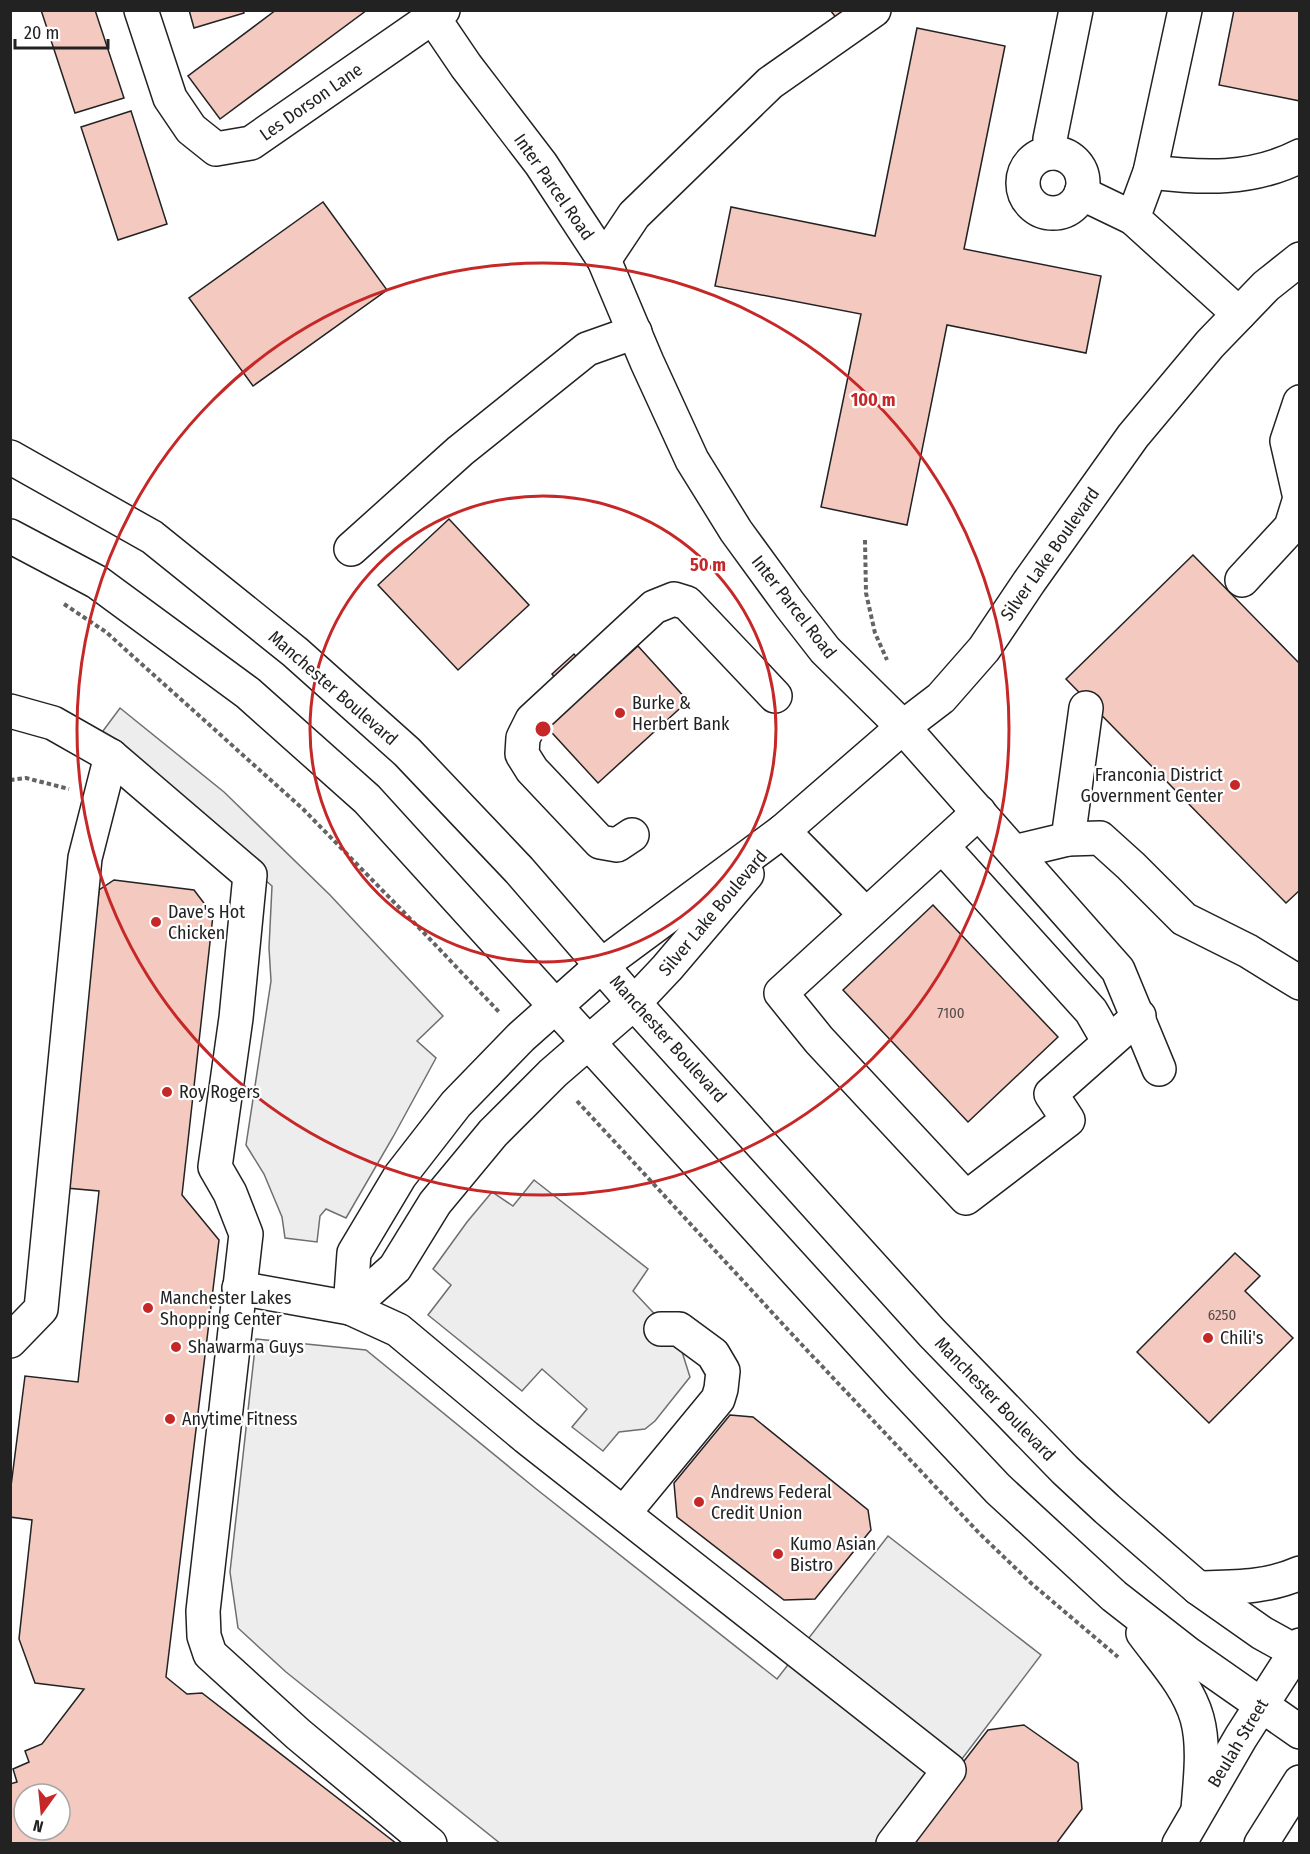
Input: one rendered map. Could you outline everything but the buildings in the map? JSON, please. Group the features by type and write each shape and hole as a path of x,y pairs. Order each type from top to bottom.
{"main road":[{"name":"Les Dorson Lane","path":"141,10 170,98 191,129 216,148 251,143 435,13"},
{"path":"604,260 634,215 770,83 874,10"},
{"path":"1051,153 1050,139 1076,10"},
{"path":"1133,218 1150,172 1185,10"},
{"name":"Inter Parcel Road","path":"435,13 466,66 541,164 604,260 692,460 736,531 825,650 903,727 1118,970 1159,1069"},
{"path":"1051,153 1070,158 1082,174 1081,193 1076,202 1060,212 1050,213 1040,210 1026,197 1023,178 1026,169 1041,155 1051,153"},
{"path":"1150,172 1223,177 1260,172 1299,156"},
{"path":"1081,193 1133,218 1239,314"},
{"name":"Silver Lake Boulevard","path":"350,1308 354,1253 400,1176 456,1104 521,1037 602,965 783,831 903,727 941,698 984,649 1133,436 1210,344 1266,286 1299,259"},
{"path":"351,549 460,451 587,349 635,332"},
{"path":"1242,580 1291,526 1299,498 1287,441 1299,402"},
{"name":"Manchester Boulevard","path":"10,457 152,537 295,652 407,752 519,870 634,1003 932,1333 1065,1470 1198,1588 1262,1633 1298,1650"},
{"path":"10,536 97,582 248,693 367,799 954,1444 1032,1521 1114,1596 1187,1653 1299,1732"},
{"path":"632,835 617,845 600,842 532,770 522,754 523,738 532,720 654,607 674,599 687,603 775,696"},
{"path":"1068,839 1086,708"},
{"path":"10,711 53,723 111,756 250,875 236,1018 215,1167 230,1193 246,1234 203,1611 204,1636 210,1654 232,1675 298,1734 430,1844"},
{"path":"10,1341 41,1310 85,858 111,756"},
{"path":"979,812 781,993 819,1040 966,1198 1068,1120 1051,1094 1138,1016"},
{"path":"783,831 866,915"},
{"name":"Silver Lake Boulevard","path":"350,1308 395,1268 435,1203 493,1133 553,1073 634,1003 667,968 783,831"},
{"path":"1014,852 1068,839 1100,838 1184,919 1248,951 1299,983"},
{"path":"942,846 1091,1011 1109,1042"},
{"path":"239,1288 350,1308 398,1330 526,1437 949,1770 893,1844"},
{"path":"624,1513 718,1399 721,1389 723,1371 713,1354 679,1329 661,1329"},
{"path":"1198,1588 1246,1587 1282,1580 1299,1573"},
{"path":"1114,1596 1184,1688 1192,1703 1197,1719 1201,1756 1198,1810"},
{"name":"Beulah Street","path":"1179,1844 1261,1705 1298,1650"},
{"path":"1261,1844 1299,1782"}],"path":[{"path":"865,540 866,592 874,633 887,660"},
{"path":"59,600 105,632 303,808 503,1017"},
{"path":"10,780 26,778 79,790"},
{"path":"577,1101 795,1338 980,1534 1032,1584 1126,1663"}],"shaded area":[{"path":"120,708 224,792 330,895 443,1016 417,1041 436,1058 393,1137 346,1218 326,1209 320,1216 317,1242 285,1238 282,1217 264,1174 246,1145 271,981 269,948 272,886 100,735"},
{"path":"534,1180 648,1269 633,1291 678,1339 690,1377 655,1421 645,1429 619,1432 603,1451 572,1427 587,1409 542,1369 522,1391 428,1315 451,1285 433,1269 467,1222 492,1192 513,1206"},
{"path":"256,1339 366,1350 535,1488 777,1679 888,1536 1041,1655 898,1843 501,1844 286,1672 238,1628 230,1572"}],"place":[{"name":"Burke & Herbert Bank","path":"620,713"},
{"name":"Franconia District Government Center","path":"1235,785"},
{"name":"Dave's Hot Chicken","path":"156,922"},
{"name":"Roy Rogers","path":"167,1092"},
{"name":"Manchester Lakes Shopping Center","path":"148,1308"},
{"name":"Chili's","path":"1208,1338"},
{"name":"Shawarma Guys","path":"176,1347"},
{"name":"Anytime Fitness","path":"170,1419"},
{"name":"Andrews Federal Credit Union","path":"699,1502"},
{"name":"Kumo Asian Bistro","path":"778,1554"}]}
